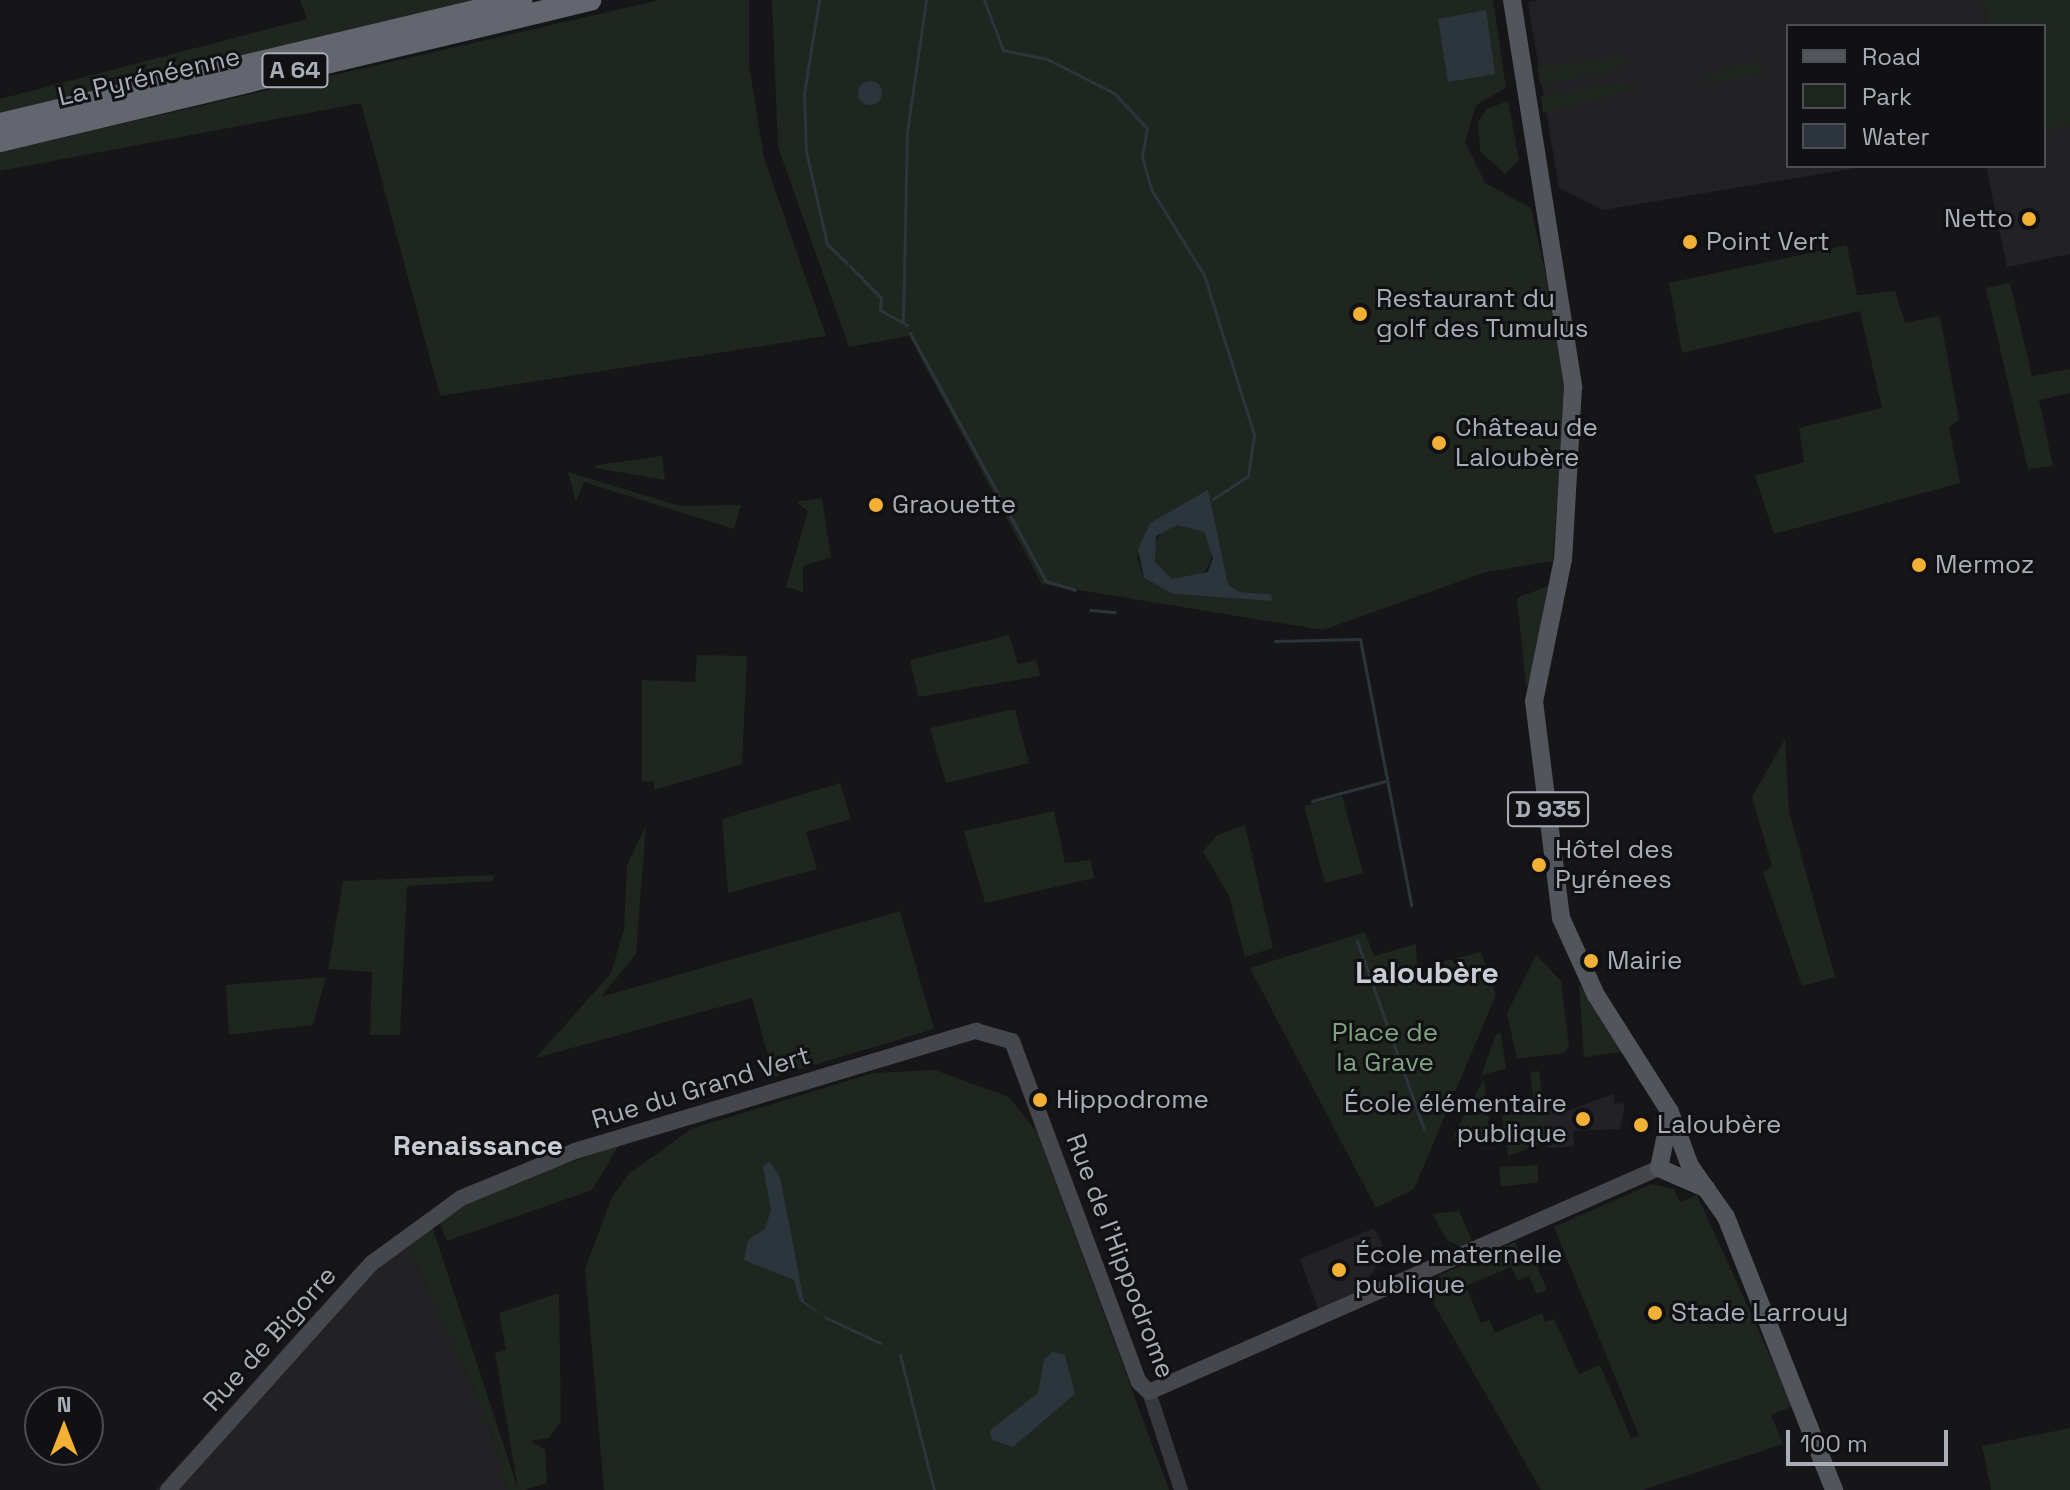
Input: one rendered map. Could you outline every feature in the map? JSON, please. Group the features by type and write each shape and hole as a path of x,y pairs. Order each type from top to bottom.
{"highway":[{"name":"La Pyrénéenne","path":"0,124 521,0"},
{"name":"La Pyrénéenne","path":"0,141 590,0"}],"main road":[{"name":"D 935","path":"1512,0 1573,387 1563,559 1534,701 1560,909 1589,982 1670,1112"},
{"name":"Rue du Grand Vert","path":"416,1229 486,1184 575,1151 976,1031 1012,1041"},
{"name":"Rue de l'Hippodrome","path":"1012,1041 1139,1382 1149,1392"},
{"path":"1661,1161 1670,1112"},
{"path":"1670,1112 1684,1165 1707,1189 1726,1217 1834,1490"},
{"path":"1661,1161 1684,1165"},
{"path":"1149,1392 1661,1161 1684,1165"},
{"name":"Rue de Bigorre","path":"168,1490 307,1328 416,1229"}],"street":[{"name":"Rue de l'Hippodrome","path":"1149,1392 1181,1490"}],"shaded area":[{"path":"1537,0 1983,0 1988,24 1786,24 1786,168 1856,168 1603,210 1559,188 1528,3"},
{"path":"2070,125 2070,254 2007,267 1986,168 2046,168 2046,131"},
{"name":"École élémentaire publique","path":"1556,1094 1567,1111 1613,1094 1615,1104 1625,1103 1620,1129 1573,1131 1574,1146 1548,1148 1544,1111 1552,1110"},
{"name":"École maternelle publique","path":"1374,1228 1382,1244 1378,1265 1356,1294 1320,1314 1300,1259"},
{"path":"406,1242 487,1417 508,1490 156,1490 317,1310 323,1319"}],"green space":[{"path":"300,0 481,0 0,114 0,99 307,19"},
{"path":"660,0 749,0 749,65 764,158 826,336 440,396 361,103 0,171 0,152"},
{"path":"772,0 1493,0 1506,88 1476,105 1465,142 1485,183 1531,208 1551,298 1565,394 1553,561 1486,572 1323,630 1042,584 909,336 849,347 778,147","holes":["1208,491 1228,584 1239,592 1271,594 1273,601 1173,594 1144,578 1137,557 1150,523"]},
{"path":"1983,0 2070,0 2070,125 2046,131 2046,24 1988,24"},
{"path":"1628,56 1616,70 1540,84 1537,67"},
{"path":"1760,63 1763,75 1695,83 1734,67"},
{"path":"1627,82 1637,88 1543,113 1541,96"},
{"path":"1508,101 1519,160 1505,174 1480,151 1478,123 1486,109"},
{"path":"1847,245 1857,295 1895,291 1905,323 1940,316 1959,419 1949,428 1960,483 1774,534 1755,476 1804,462 1799,428 1882,408 1860,311 1682,353 1669,283"},
{"path":"2010,283 2032,376 2070,369 2070,393 2039,400 2053,466 2028,469 1986,288"},
{"path":"662,456 665,480 595,468 596,465"},
{"path":"568,472 680,506 741,505 734,529 584,482 576,502"},
{"path":"822,498 831,557 803,566 803,592 786,587 808,511 796,502"},
{"path":"1183,523 1204,531 1212,552 1204,573 1183,581 1162,573 1154,552 1162,531"},
{"path":"1550,585 1530,678 1526,687 1517,598"},
{"path":"1009,635 1018,664 1036,660 1040,676 918,697 910,660"},
{"path":"697,655 747,656 742,764 654,790 654,782 642,781 642,680 695,682"},
{"path":"1015,709 1029,763 946,783 930,728"},
{"path":"1785,739 1789,812 1835,977 1802,986 1763,872 1772,866 1752,797"},
{"path":"840,783 851,819 806,832 817,869 728,893 722,819"},
{"path":"1342,796 1363,873 1325,883 1304,806"},
{"path":"1054,811 1065,863 1091,860 1094,878 985,903 964,831"},
{"path":"1245,825 1273,948 1245,957 1229,896 1203,851 1217,835"},
{"path":"646,826 636,954 601,997 900,911 934,1029 774,1077 752,998 536,1058 611,973 624,929 627,865"},
{"path":"494,875 493,881 407,886 400,1035 370,1035 372,972 328,969 343,881"},
{"name":"Place de la Grave","path":"1365,932 1374,956 1416,944 1417,964 1427,975 1444,970 1444,961 1481,952 1496,995 1414,1189 1376,1208 1250,968"},
{"path":"1536,955 1561,981 1569,1046 1564,1053 1517,1059 1507,1013"},
{"path":"326,977 313,1025 229,1035 226,985"},
{"path":"1579,985 1589,994 1623,1052 1584,1057"},
{"path":"1501,1033 1506,1069 1481,1075 1496,1035"},
{"path":"935,1070 1009,1097 1037,1132 1169,1490 604,1490 585,1269 612,1197 630,1173 691,1129 873,1073"},
{"path":"1539,1071 1548,1141 1508,1156 1502,1114 1535,1109 1530,1072"},
{"path":"1484,1079 1491,1135 1476,1138 1469,1130 1452,1138"},
{"path":"619,1145 592,1190 447,1241 439,1221 490,1191"},
{"path":"1538,1165 1538,1182 1501,1187 1499,1167"},
{"path":"1652,1184 1674,1189 1680,1202 1697,1195 1793,1406 1771,1415 1783,1444 1643,1490 1541,1490 1422,1283 1515,1242 1521,1254 1532,1254 1547,1290 1537,1294 1529,1276 1518,1281 1511,1267 1466,1286 1481,1323 1489,1320 1495,1333 1542,1313 1545,1322 1554,1319 1579,1374 1600,1365 1631,1438 1639,1436 1554,1227"},
{"path":"1459,1211 1473,1243 1463,1248 1447,1240 1432,1214"},
{"path":"432,1226 518,1489 495,1353 506,1350 499,1313 559,1293 561,1421 549,1438 531,1441 545,1450 547,1483 524,1490 508,1490 487,1417 406,1242"},
{"path":"2070,1428 2070,1490 1991,1490 1982,1446"}],"water":[{"path":"1486,10 1495,74 1448,82 1438,19"},
{"path":"870,81 879,84 882,93 879,102 870,105 861,102 858,93 861,84"},
{"path":"1208,490 1228,584 1239,592 1271,594 1273,601 1173,594 1144,578 1138,549 1150,523","holes":["1177,525 1204,532 1213,558 1208,572 1172,579 1155,562 1156,536"]},
{"path":"770,1162 780,1177 804,1301 826,1318 800,1301 794,1280 744,1260 748,1240 765,1229 771,1210 763,1166"},
{"path":"1053,1352 1065,1355 1075,1394 1013,1447 992,1440 990,1430 1038,1393 1044,1359"}],"waterway":[{"path":"819,0 804,94 806,151 827,244 847,263"},
{"path":"903,321 907,132 926,0"},
{"path":"984,0 1003,50 1047,59 1114,93 1147,128 1142,157 1151,189 1204,275 1254,435 1248,476 1213,499"},
{"path":"850,266 881,298 880,310 907,325"},
{"path":"910,333 1046,581 1075,590"},
{"path":"1090,610 1115,612"},
{"path":"1275,641 1360,639 1411,905"},
{"path":"1312,801 1385,781"},
{"path":"1357,941 1424,1129"},
{"path":"825,1317 880,1343"},
{"path":"900,1355 934,1490"}],"place":[{"name":"Netto","path":"2029,219"},
{"name":"Point Vert","path":"1690,242"},
{"name":"Restaurant du golf des Tumulus","path":"1360,314"},
{"name":"Château de Laloubère","path":"1439,443"},
{"name":"Graouette","path":"876,505"},
{"name":"Mermoz","path":"1919,565"},
{"name":"Hôtel des Pyrénees","path":"1539,865"},
{"name":"Mairie","path":"1591,961"},
{"name":"Hippodrome","path":"1040,1100"},
{"name":"École élémentaire publique","path":"1583,1119"},
{"name":"Laloubère","path":"1641,1125"},
{"name":"École maternelle publique","path":"1339,1270"},
{"name":"Stade Larrouy","path":"1655,1313"}],"district":[{"name":"Laloubère","path":"1427,973"},
{"name":"Renaissance","path":"478,1145"}]}
